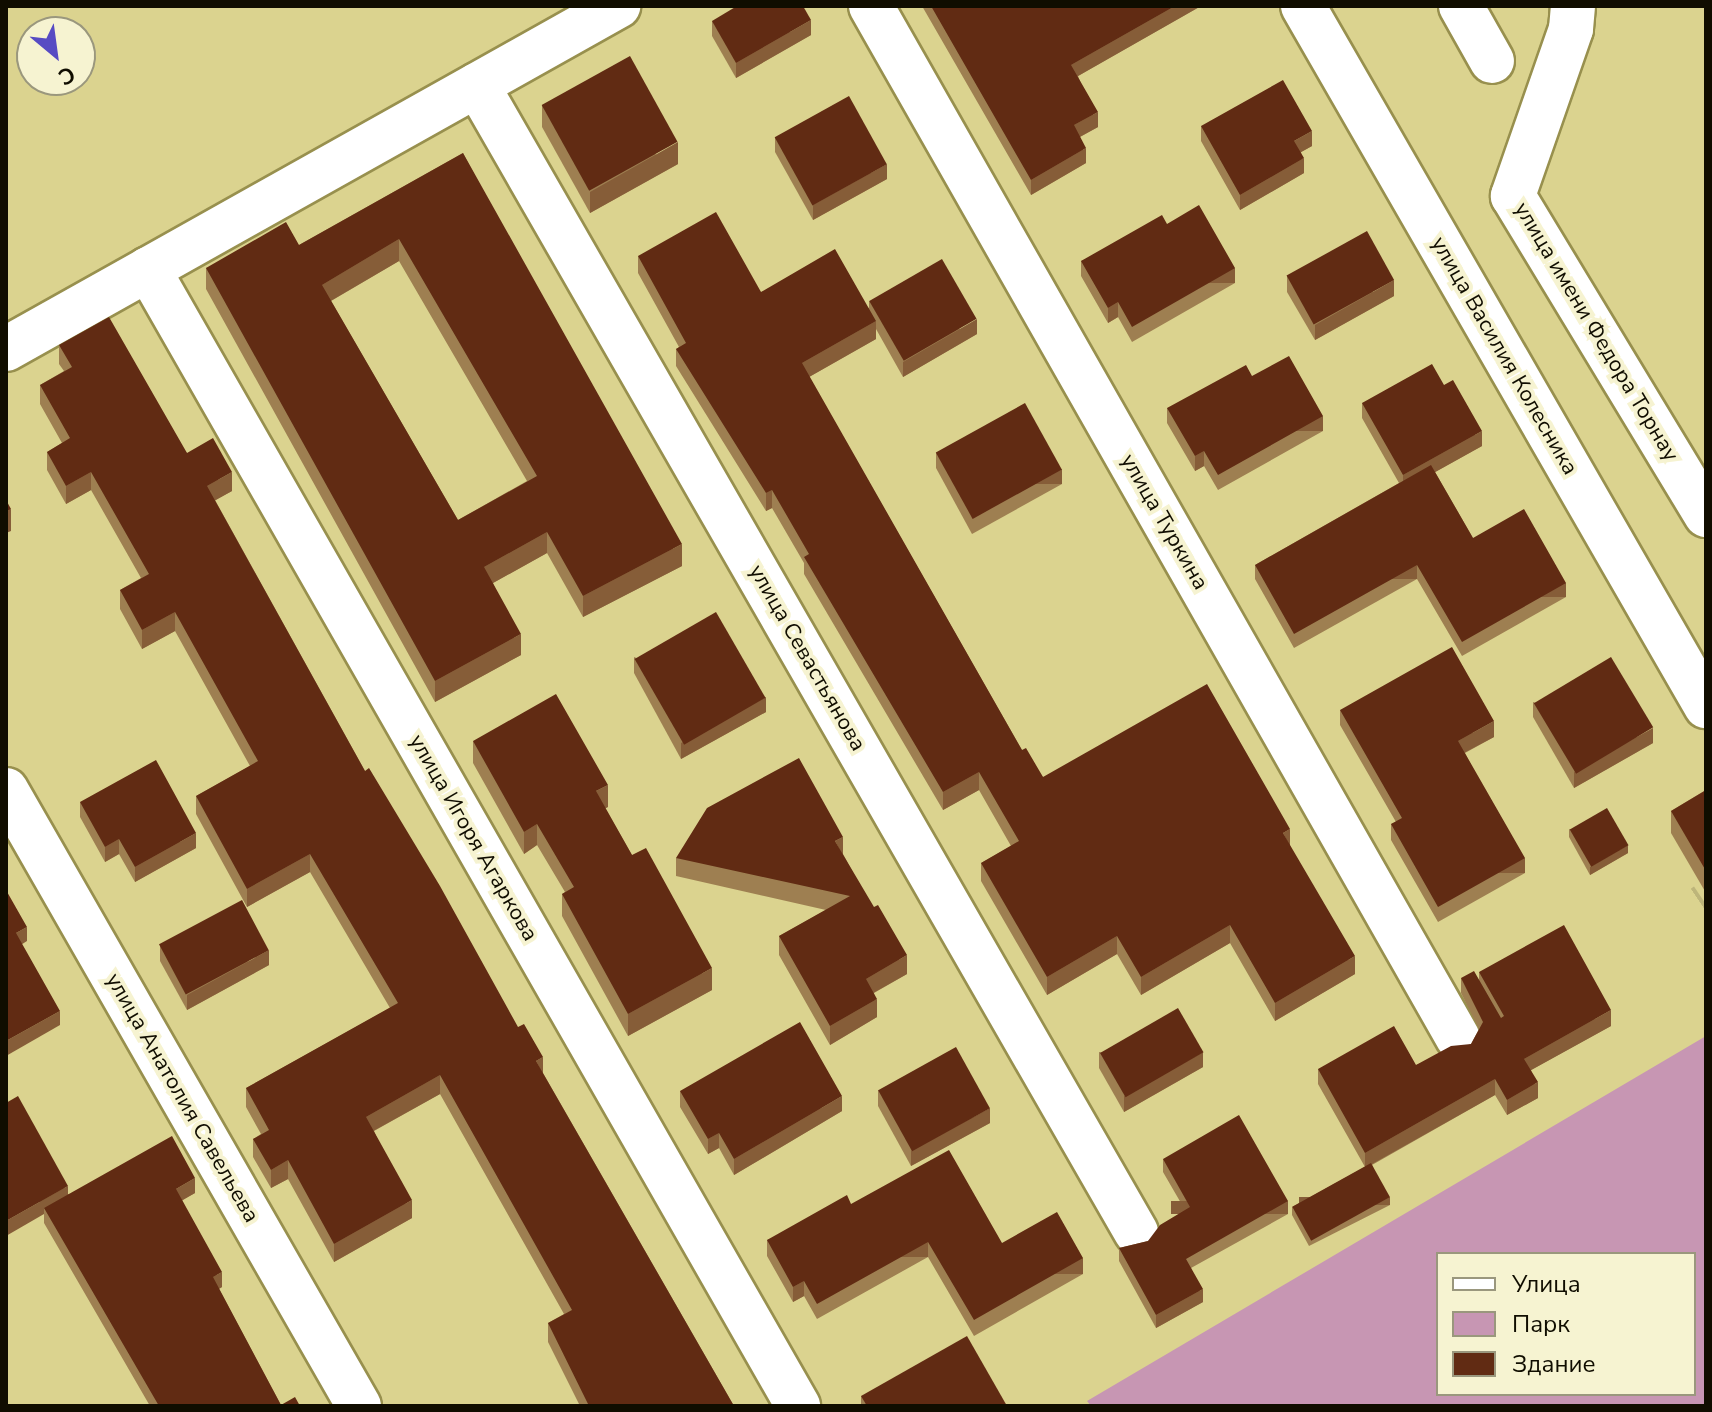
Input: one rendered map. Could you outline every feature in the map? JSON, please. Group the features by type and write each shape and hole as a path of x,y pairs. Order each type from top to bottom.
{"street":[{"path":"6,349 618,6"},
{"name":"улица Туркина","path":"871,6 1458,1038"},
{"name":"улица Василия Колесника","path":"1303,6 1706,706"},
{"path":"1461,6 1492,61"},
{"name":"улица имени Федора Торнау","path":"1573,6 1571,29 1513,196 1706,515"},
{"name":"улица Севастьянова","path":"477,85 1136,1232"},
{"name":"улица Игоря Агаркова","path":"148,269 798,1406"},
{"name":"улица Анатолия Савельева","path":"6,790 359,1406"}],"green space":[{"path":"1706,1036 1706,1406 1091,1406 1087,1401"}],"building":[{"path":"737,6 803,6 811,20 736,63 712,21"},
{"path":"931,6 1175,6 1071,65 1098,112 1074,125 1086,148 1031,180"},
{"path":"630,56 678,142 589,191 542,105"},
{"path":"1283,80 1312,131 1294,141 1304,158 1240,195 1201,126"},
{"path":"849,96 887,164 812,205 775,137"},
{"path":"463,153 682,544 583,596 547,532 484,567 521,634 435,681 206,268 286,222 299,245","holes":["399,239 537,476 458,520 322,285"]},
{"path":"1199,205 1235,268 1132,327 1118,302 1108,308 1081,261 1162,215 1167,224"},
{"path":"716,212 761,292 835,249 876,321 802,363 1022,750 1026,748 1043,777 1207,684 1290,829 1283,833 1355,956 1275,1003 1230,925 1141,977 1117,936 1047,977 981,863 1019,841 979,772 943,792 804,557 809,554 772,490 766,493 676,349 686,343 638,256"},
{"path":"1367,231 1394,280 1314,325 1287,276"},
{"path":"942,259 976,319 904,361 869,301"},
{"path":"109,317 187,453 213,438 232,472 207,486 365,771 369,768 440,886 518,1027 524,1024 543,1057 536,1061 734,1406 589,1406 548,1323 572,1310 440,1075 366,1117 412,1200 334,1244 288,1160 271,1170 253,1139 269,1130 246,1088 398,1003 310,854 247,889 196,796 258,761 175,612 142,630 120,590 149,574 91,472 66,486 47,452 70,438 40,385 72,367 59,345"},
{"path":"1289,356 1323,416 1218,475 1204,451 1195,456 1167,408 1246,365 1252,376"},
{"path":"1432,364 1444,385 1453,380 1482,431 1403,475 1362,403"},
{"path":"1025,403 1062,469 973,519 936,452"},
{"path":"1431,465 1473,538 1524,509 1566,583 1462,642 1417,565 1294,634 1255,565"},
{"path":"716,612 766,698 684,745 635,659"},
{"path":"1452,647 1494,721 1458,741 1525,858 1438,907 1391,824 1402,818 1340,710"},
{"path":"1611,657 1653,727 1576,774 1534,703"},
{"path":"556,694 608,785 596,791 632,855 646,848 712,968 628,1014 562,894 574,887 537,824 524,832 473,741"},
{"path":"799,758 843,837 835,841 907,955 866,979 877,999 830,1026 779,936 850,896 676,858 707,808"},
{"path":"156,760 196,833 135,867 119,839 105,847 80,802"},
{"path":"1706,790 1706,871 1671,811"},
{"path":"1607,808 1628,845 1591,867 1570,829"},
{"path":"6,890 27,927 16,933 60,1011 6,1041"},
{"path":"242,900 269,950 186,994 159,944"},
{"path":"1564,925 1611,1010 1524,1059 1538,1082 1507,1100 1495,1079 1365,1153 1318,1069 1394,1026 1416,1065 1451,1046 1471,1044 1483,1022 1461,978 1474,971 1501,1018 1504,1016 1479,972"},
{"path":"1178,1008 1204,1052 1126,1097 1100,1053"},
{"path":"800,1022 842,1096 734,1159 719,1133 708,1139 680,1091"},
{"path":"956,1047 990,1108 912,1151 878,1090"},
{"path":"18,1096 68,1186 6,1221 6,1103"},
{"path":"1239,1115 1288,1201 1186,1259 1203,1289 1156,1315 1119,1248 1148,1241 1160,1225 1190,1207 1163,1159"},
{"path":"172,1136 195,1178 176,1189 222,1272 213,1277 281,1405 295,1397 300,1406 159,1406 44,1208"},
{"path":"949,1150 1002,1243 1057,1212 1083,1258 974,1320 928,1242 817,1304 804,1281 793,1287 767,1240 847,1195 851,1204"},
{"path":"1371,1163 1390,1197 1311,1241 1292,1207"},
{"path":"967,1336 1007,1406 867,1406 861,1396"}]}
